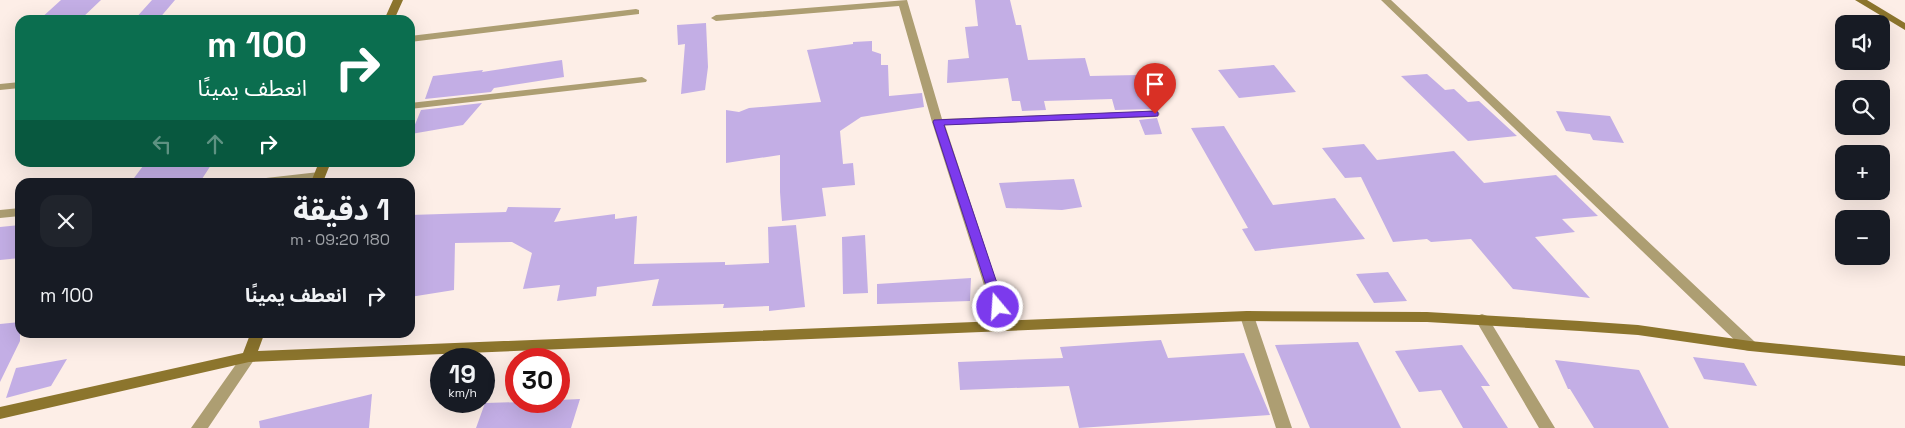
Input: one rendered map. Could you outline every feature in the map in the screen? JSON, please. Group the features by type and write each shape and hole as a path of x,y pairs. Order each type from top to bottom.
{"main road":[{"path":"391,15 398,0"},
{"path":"1860,0 1905,27"},
{"path":"0,413 249,356 1247,316 1482,319 1638,330 1750,346 1905,362"},
{"path":"249,356 256,338"}],"street":[{"path":"1386,0 1750,346"},
{"path":"716,18 902,1 938,122 1004,326"},
{"path":"415,38 636,12"},
{"path":"415,105 642,80"},
{"path":"0,87 15,86"},
{"path":"938,122 1155,114"},
{"path":"0,214 15,212"},
{"path":"1247,316 1284,428"},
{"path":"1482,319 1547,428"},
{"path":"198,428 249,356"}],"building":[{"path":"61,0 101,0 85,15 44,15"},
{"path":"152,0 175,0 162,15 138,15"},
{"path":"975,0 1010,0 1016,25 1021,25 1028,60 1085,58 1090,76 1138,75 1140,82 1146,82 1154,109 1115,110 1112,99 1044,101 1046,110 1022,111 1020,101 1012,101 1008,78 947,83 948,60 969,58 965,27 978,26"},
{"path":"706,23 708,67 705,90 681,94 685,44 678,45 677,25"},
{"path":"872,41 872,51 881,54 881,65 888,65 889,96 922,93 924,107 861,117 840,131 843,164 853,163 855,185 822,188 826,216 782,221 780,155 726,163 726,110 739,112 749,108 821,102 807,50 853,44 853,42"},
{"path":"562,60 564,77 494,88 491,92 425,99 433,76 483,70 482,72"},
{"path":"1274,65 1296,92 1239,98 1218,70"},
{"path":"1427,74 1445,90 1454,89 1468,102 1479,101 1517,136 1468,141 1401,76"},
{"path":"482,103 463,125 415,133 415,124 421,110"},
{"path":"1556,111 1610,116 1624,143 1593,140 1590,134 1566,131"},
{"path":"1157,118 1162,134 1145,135 1139,120"},
{"path":"1224,126 1273,205 1335,198 1365,239 1255,251 1242,229 1248,228 1191,128"},
{"path":"1364,144 1377,160 1454,151 1484,183 1556,175 1598,216 1562,219 1575,232 1535,237 1590,298 1513,289 1471,239 1431,242 1427,239 1393,242 1361,177 1345,178 1322,148"},
{"path":"142,167 210,167 203,178 134,178"},
{"path":"1074,179 1082,207 1062,210 1006,208 999,183"},
{"path":"508,207 561,208 554,222 615,214 615,219 637,216 634,264 725,262 725,265 769,263 768,227 796,225 805,307 769,311 769,306 723,308 724,304 652,306 659,279 597,287 596,296 557,301 560,285 523,289 532,253 512,242 455,243 454,290 415,296 415,215 506,212"},
{"path":"15,226 15,258 0,260 0,227"},
{"path":"865,235 868,293 843,294 842,237"},
{"path":"1388,272 1407,301 1374,303 1356,274"},
{"path":"971,278 970,301 877,304 877,284"},
{"path":"15,322 15,338 20,338 20,341 0,382 0,324"},
{"path":"1161,340 1168,358 1244,353 1270,415 1079,428 1069,386 960,390 958,362 1063,358 1060,347"},
{"path":"1358,342 1401,428 1310,428 1275,345"},
{"path":"1462,345 1490,386 1481,386 1508,428 1463,428 1441,390 1419,392 1395,351"},
{"path":"1693,357 1744,363 1757,386 1704,379"},
{"path":"67,359 51,386 6,398 16,368"},
{"path":"1555,360 1639,370 1669,428 1594,428 1570,389 1568,389"},
{"path":"372,394 369,428 260,428 259,421"},
{"path":"570,399 580,399 571,428 476,428 481,413 495,413 495,403 505,402 505,413 570,413"}],"route":[{"path":"998,307 938,122 1155,114"}]}
